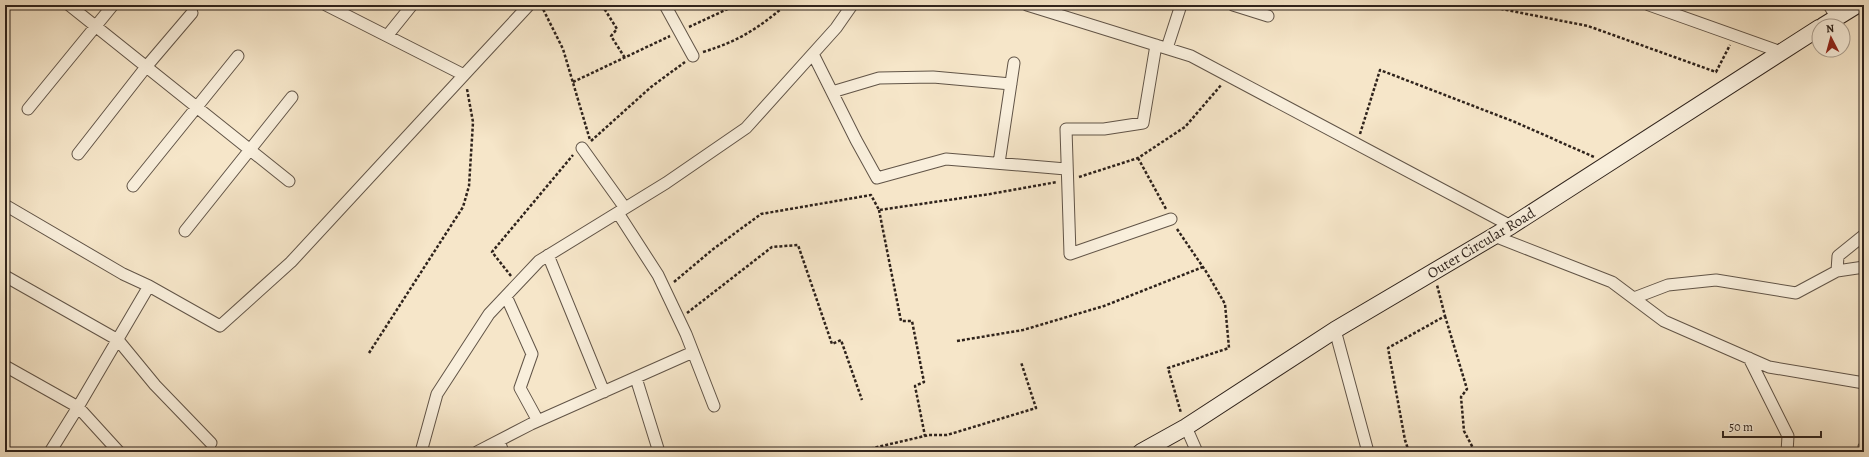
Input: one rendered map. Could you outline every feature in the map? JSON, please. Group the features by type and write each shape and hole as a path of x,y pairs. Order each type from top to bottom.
{"street":[{"path":"69,5 289,182"},
{"path":"28,109 113,5"},
{"path":"326,5 464,75"},
{"path":"387,36 412,5"},
{"path":"665,5 693,56"},
{"path":"421,452 437,394 489,314 539,261 666,182 746,128 836,28 852,5"},
{"path":"1027,5 1191,56 1511,226"},
{"path":"1171,219 1070,254 1066,169 1066,129 1104,129 1143,123 1161,46 1181,5"},
{"path":"1236,5 1268,16"},
{"path":"1649,5 1781,52"},
{"path":"1833,11 1857,5"},
{"path":"5,204 123,274 149,286 220,326 291,262 464,75 523,7"},
{"path":"78,154 146,67 192,13"},
{"name":"Outer Circular Road","path":"1141,452 1186,427 1336,330 1511,226 1811,33"},
{"path":"813,54 877,178 946,159 1066,169"},
{"path":"133,186 238,56"},
{"path":"1000,163 1014,62"},
{"path":"832,92 879,78 933,76 1011,84"},
{"path":"185,231 292,98"},
{"path":"586,145 658,275 679,319 714,406"},
{"path":"1838,271 1838,256 1864,235"},
{"path":"1494,236 1612,282 1664,321 1769,367 1864,383"},
{"path":"548,255 604,392"},
{"path":"1634,298 1668,286 1716,280 1796,293 1838,271 1864,267"},
{"path":"5,276 118,340 155,385 211,443"},
{"path":"50,452 149,286"},
{"path":"506,296 532,354 520,388 538,421"},
{"path":"1336,330 1368,452"},
{"path":"477,452 538,421 693,352"},
{"path":"1749,358 1788,436 1787,452"},
{"path":"5,366 78,407 118,452"},
{"path":"636,378 659,452"},
{"path":"1186,427 1197,452"},
{"path":"499,441 502,452"},
{"path":"1864,447 1864,452"}],"path":[{"path":"541,5 563,49 586,145"},
{"path":"602,5 617,29 610,36 625,58"},
{"path":"572,82 736,5"},
{"path":"517,284 492,252 536,202 569,159 651,87 693,56 728,44 759,27 786,5"},
{"path":"1481,5 1588,26 1716,72 1735,35"},
{"path":"1357,144 1380,70 1515,122 1608,164"},
{"path":"369,353 463,207 469,186 473,122 464,75"},
{"path":"879,210 1067,181 1138,158 1185,127 1228,76"},
{"path":"1138,158 1171,219 1203,267 1225,304 1229,348 1168,368 1186,427"},
{"path":"665,290 712,250 762,214 871,195 879,210 901,321 912,321 924,382 915,386 925,436"},
{"path":"679,319 772,247 798,245 832,344 841,340 862,400"},
{"path":"957,341 1023,330 1038,326 1104,306 1203,267"},
{"path":"1433,272 1467,388 1461,397 1464,431 1473,448 1472,452"},
{"path":"1409,452 1405,440 1388,348 1446,316"},
{"path":"856,452 925,436 947,435 1036,408 1021,362"}]}
